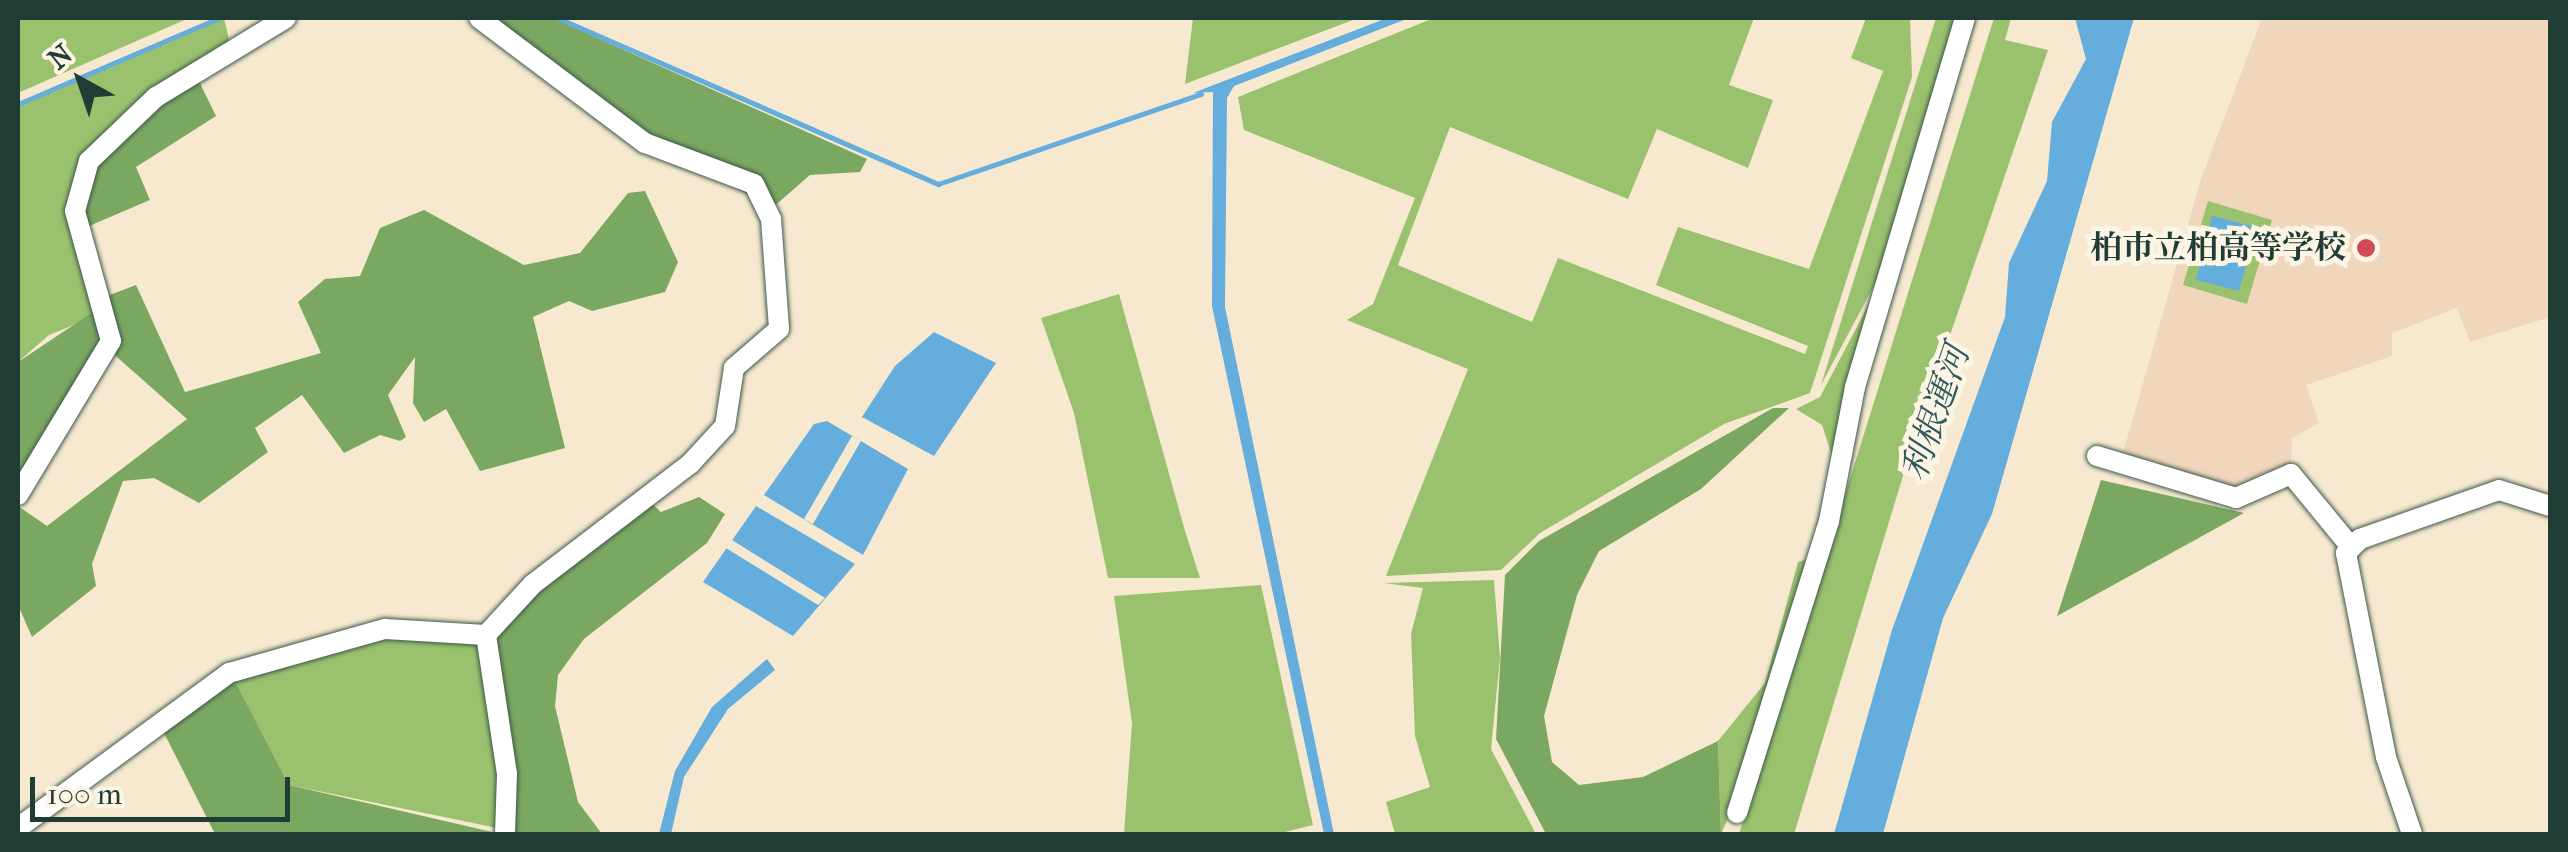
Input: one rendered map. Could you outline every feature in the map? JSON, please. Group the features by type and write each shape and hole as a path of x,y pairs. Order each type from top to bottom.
{"street":[{"path":"18,494 112,340 75,211 88,161 156,97 286,18"},
{"path":"479,18 644,143 754,184 770,220 779,330 734,368 724,426 690,464 533,584 486,635"},
{"path":"1737,813 1830,521 1855,387 1965,18"},
{"path":"2098,456 2236,498 2291,474 2351,546 2362,651 2412,834"},
{"path":"2351,546 2499,490 2550,506"},
{"path":"18,828 229,673 386,629 486,635"},
{"path":"486,635 507,774 505,834"}],"shaded area":[{"name":"柏市立柏高等学校","path":"2262,18 2550,18 2550,317 2470,342 2457,308 2392,333 2392,356 2306,385 2319,423 2292,438 2291,466 2245,492 2122,457 2201,179"}],"green space":[{"path":"18,18 189,18 18,93"},
{"path":"224,18 230,44 77,177 105,312 49,335 18,362 18,105"},
{"path":"480,18 553,18 867,159 860,172 810,175 772,208 655,143"},
{"path":"1193,18 1358,18 1185,84"},
{"path":"1434,18 1754,18 1729,85 1773,100 1748,168 1657,129 1628,199 1450,127 1398,265 1532,322 1558,258 1805,354 1808,346 1656,285 1678,227 1809,269 1883,71 1851,58 1866,18 1910,18 1912,77 1810,393 1724,424 1540,533 1501,570 1386,576 1468,369 1347,320 1373,304 1415,198 1244,130 1238,97"},
{"path":"1936,18 1959,18 1884,267 1821,385"},
{"path":"1994,18 2011,18 2005,40 2048,50 1913,443 1794,834 1739,834"},
{"path":"196,75 216,116 136,167 150,200 82,229 90,166"},
{"path":"645,191 678,262 665,292 592,311 569,301 533,317 565,448 480,471 446,409 424,422 413,403 415,357 388,395 406,437 400,441 380,435 344,453 302,395 255,428 268,452 199,503 154,478 123,481 92,564 96,586 32,637 18,605 18,506 47,526 187,419 109,350 117,324 107,296 136,285 185,392 321,353 298,302 325,279 360,276 380,228 424,210 524,265 580,253 628,193"},
{"path":"2208,201 2272,220 2247,304 2183,285"},
{"path":"1880,283 1833,459 1822,425 1796,409 1820,397"},
{"path":"1119,294 1200,578 1108,578 1074,413 1041,318"},
{"path":"93,312 109,326 18,486 18,362"},
{"path":"1773,408 1789,408 1701,489 1599,551 1577,595 1544,716 1552,762 1579,785 1643,777 1718,741 1721,834 1546,834 1496,739 1505,575 1539,541"},
{"path":"2101,480 2244,513 2057,616"},
{"path":"699,497 725,514 707,543 584,639 558,675 555,706 578,802 602,834 507,834 493,635 525,595 650,502 661,512"},
{"path":"1811,558 1734,805 1721,834 1718,741 1765,683 1798,562"},
{"path":"1494,580 1500,658 1491,749 1536,834 1395,834 1386,802 1430,787 1415,736 1411,634 1423,588 1384,583"},
{"path":"1261,585 1313,825 1277,834 1124,834 1132,723 1114,596"},
{"path":"369,632 485,640 502,829 289,785 232,675"},
{"path":"232,675 289,785 501,834 215,834 159,723"}],"water":[{"path":"1387,18 1409,18 1234,86 1227,98 1225,307 1334,834 1324,834 1212,306 1213,92 1193,93"},
{"path":"2075,18 2134,18 1992,514 1943,618 1883,834 1834,834 1892,630 2005,317 2009,263 2047,181 2052,122 2086,59"},
{"path":"2212,216 2256,227 2239,291 2196,280"},
{"path":"934,332 996,363 934,456 862,417 895,366"},
{"path":"827,421 908,469 863,555 764,495 814,424"},
{"path":"756,506 855,564 793,636 703,582"},
{"path":"767,659 775,670 728,709 684,777 671,834 659,834 675,771 712,707"}],"pier":[{"path":"852,436 861,441 813,524 804,519"},
{"path":"732,540 825,598 818,605 726,548"}],"waterway":[{"path":"18,104 219,18"},
{"path":"558,18 938,184 1201,94"}],"place":[{"name":"柏市立柏高等学校","path":"2366,248"}],"water label":[{"name":"利根運河","path":"1936,413"}]}
